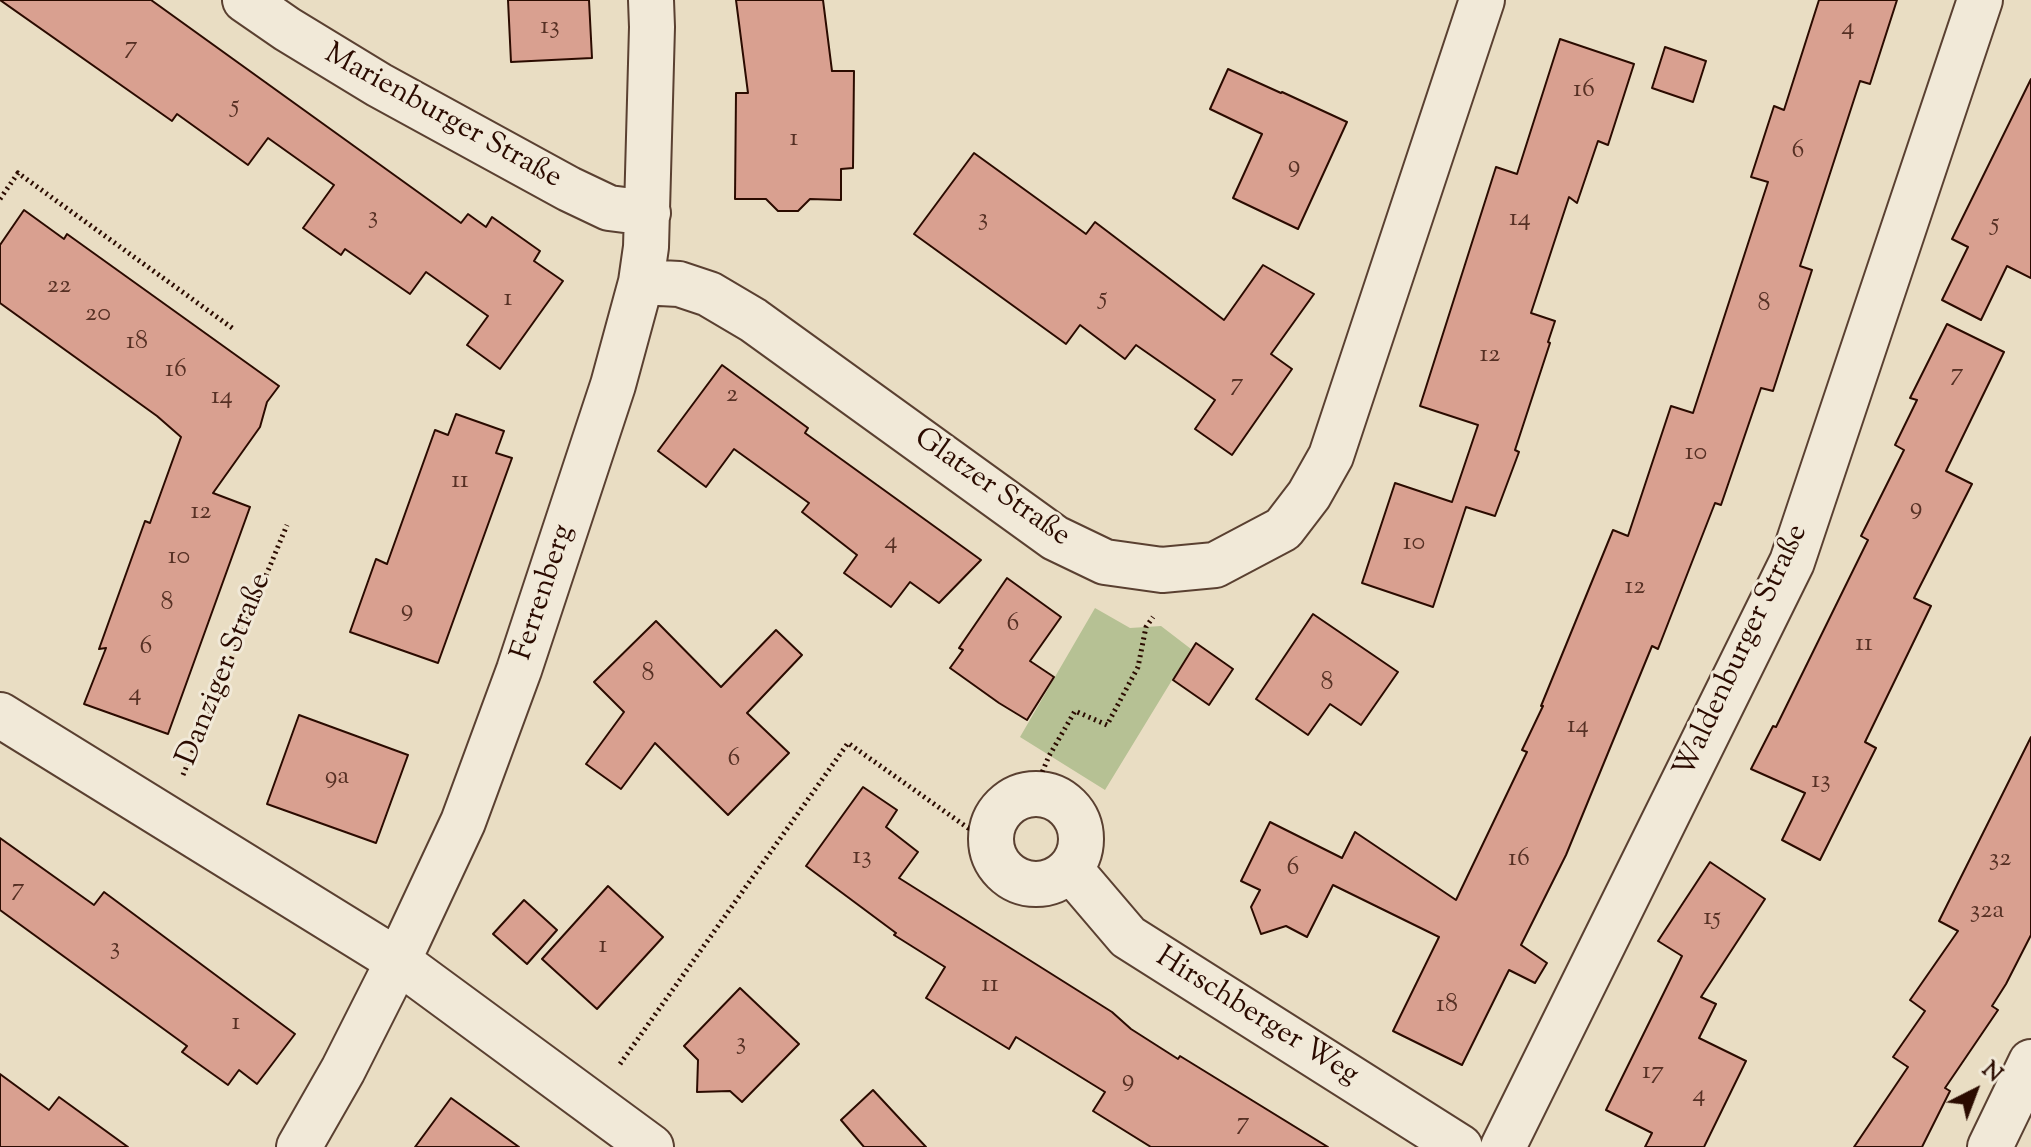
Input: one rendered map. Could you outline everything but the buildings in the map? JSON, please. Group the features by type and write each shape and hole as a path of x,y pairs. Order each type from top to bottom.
{"street":[{"name":"Marienburger Straße","path":"245,0 379,85 569,189 609,208 648,213"},
{"name":"Ferrenberg","path":"299,1147 343,1070 463,822 519,670 613,385 641,282 646,247 651,0"},
{"name":"Glatzer Straße","path":"641,282 679,284 709,294 753,320 1055,538 1105,562 1162,570 1215,565 1283,529 1309,495 1331,456 1482,0"},
{"name":"Waldenburger Straße","path":"1503,1147 1792,562 1980,0"},
{"path":"0,715 398,961 651,1147"},
{"path":"1033,794 1048,795 1062,802 1073,813 1080,827 1082,842 1078,857 1070,869 1058,879 1044,884 1029,884 1003,870 991,843 992,828 1007,804 1033,794"},
{"name":"Hirschberger Weg","path":"1070,869 1128,937 1460,1147"},
{"path":"1990,1147 2031,1062"}],"path":[{"path":"0,199 18,173 235,330"},
{"name":"Danziger Straße","path":"166,816 287,525"},
{"path":"1033,794 1049,756 1075,711 1107,725 1138,667 1146,627"},
{"path":"592,1104 848,743 968,828 992,828"}],"green space":[{"path":"1095,608 1130,628 1161,626 1191,649 1105,790 1020,737"}]}
